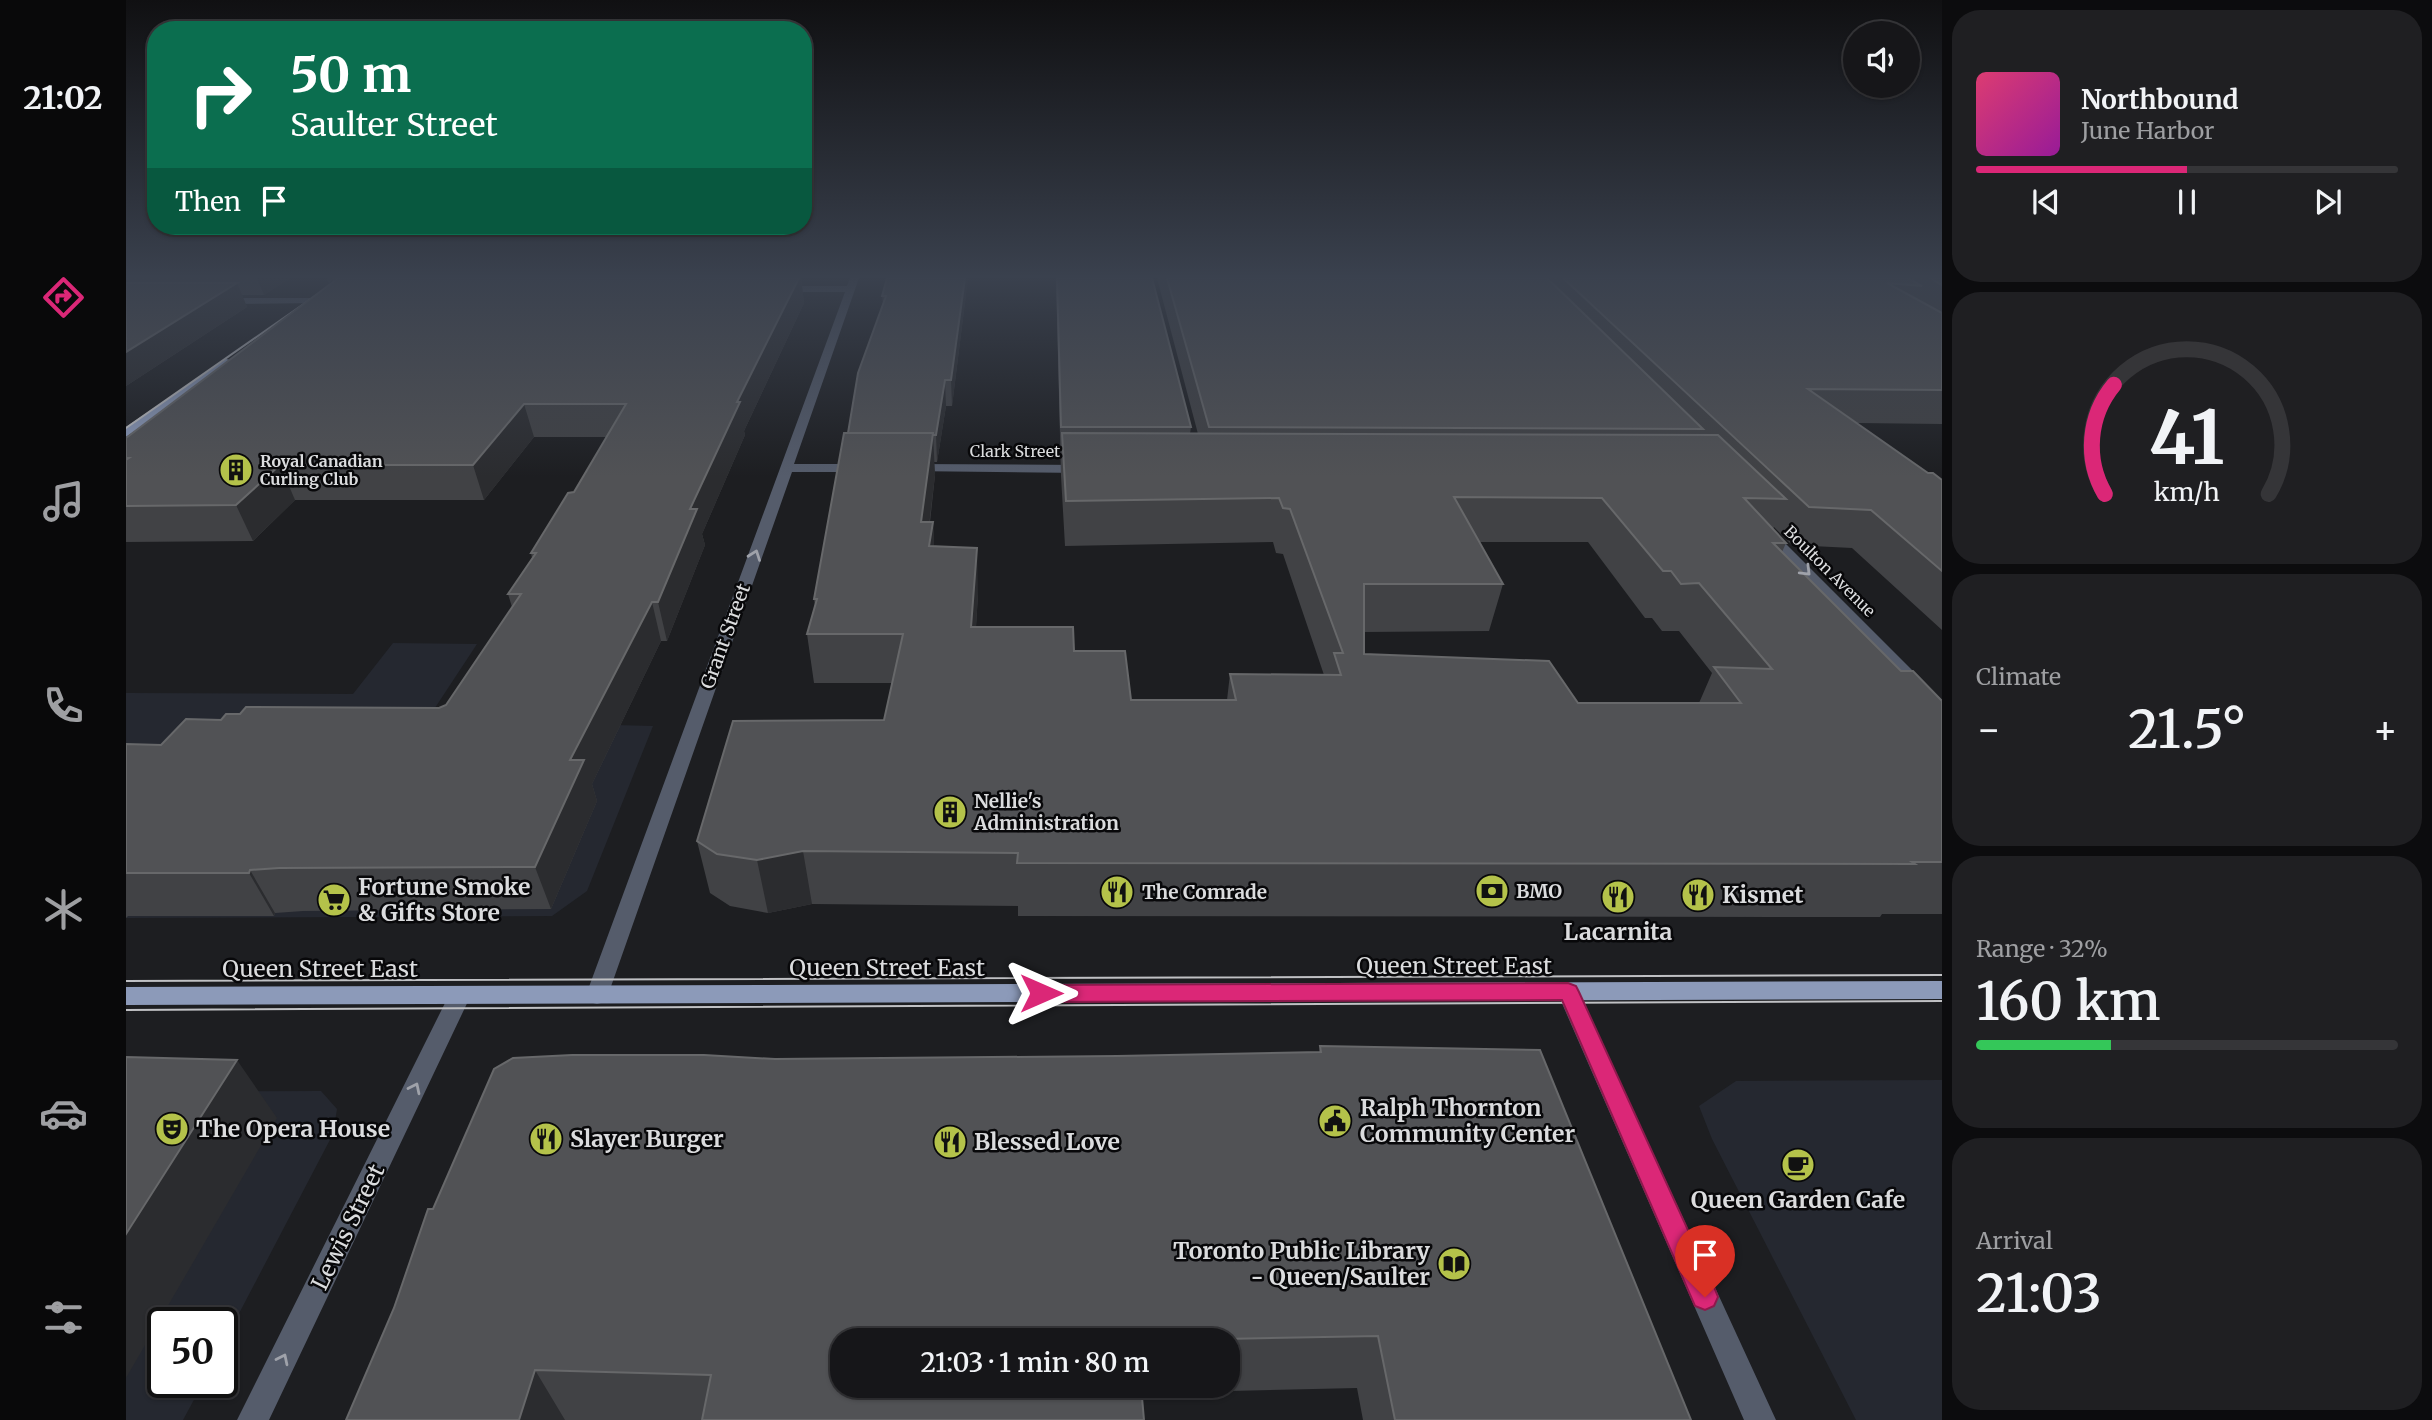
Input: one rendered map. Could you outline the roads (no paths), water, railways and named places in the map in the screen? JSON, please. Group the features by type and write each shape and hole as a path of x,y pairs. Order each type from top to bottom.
{"main road":[{"path":"126,433 238,355"},
{"name":"Queen Street East","path":"126,996 1942,990"}],"street":[{"name":"Grant Street","path":"597,995 830,344"},
{"path":"786,468 871,468"},
{"name":"Clark Street","path":"899,468 1091,469"},
{"name":"Boulton Avenue","path":"1753,518 1942,710"},
{"path":"1568,992 1760,1420"},
{"name":"Lewis Street","path":"253,1420 460,995"}],"tram line":[{"path":"126,428 246,344"},
{"path":"126,981 1942,975"},
{"path":"126,1010 1942,1001"}],"place":[{"name":"Royal Canadian Curling Club","path":"236,470"},
{"name":"Nellie's Administration","path":"950,812"},
{"name":"BMO","path":"1492,891"},
{"name":"The Comrade","path":"1117,892"},
{"name":"Kismet","path":"1698,895"},
{"name":"Lacarnita","path":"1618,897"},
{"name":"Fortune Smoke & Gifts Store","path":"334,900"},
{"name":"Ralph Thornton Community Center","path":"1335,1121"},
{"name":"The Opera House","path":"172,1129"},
{"name":"Slayer Burger","path":"546,1139"},
{"name":"Blessed Love","path":"950,1142"},
{"name":"Queen Garden Cafe","path":"1798,1165"},
{"name":"Toronto Public Library - Queen/Saulter","path":"1454,1264"}]}
